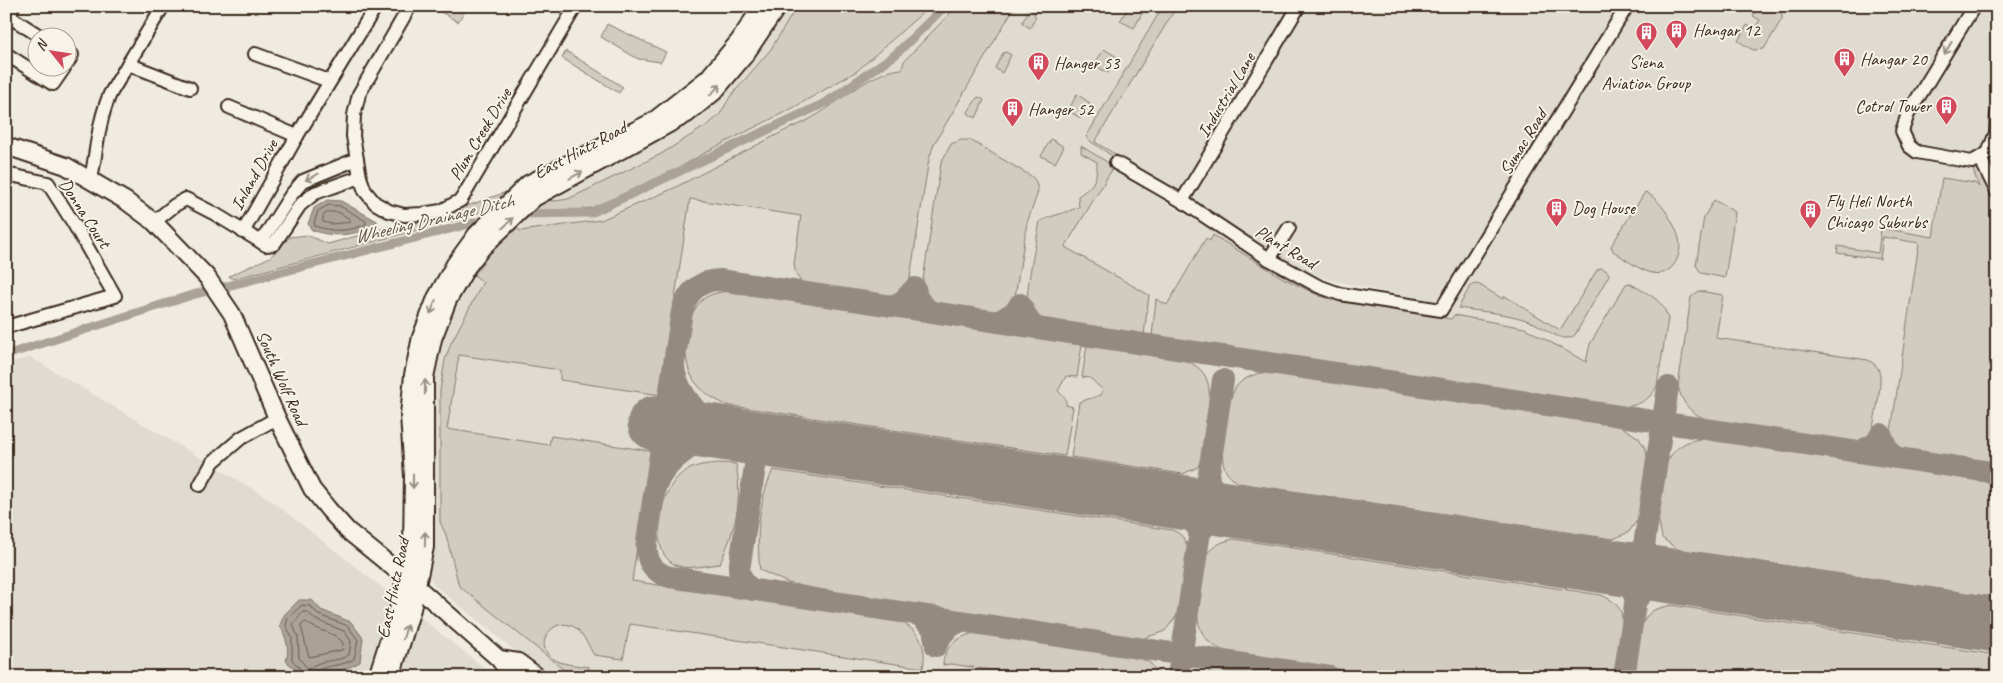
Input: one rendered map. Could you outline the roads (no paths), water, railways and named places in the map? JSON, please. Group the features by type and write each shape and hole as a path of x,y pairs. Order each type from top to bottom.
{"main road":[{"name":"East Hintz Road","path":"391,677 398,658 411,582 413,476 409,416 413,375 421,337 436,298 455,264 531,191 652,122 708,78 739,41 762,6"},
{"name":"East Hintz Road","path":"531,191 687,114 714,92 750,48 778,6"},
{"name":"South Wolf Road","path":"6,146 66,166 91,179 154,222 207,277 232,314 277,418 312,488 348,531 411,582 499,659 512,677"},
{"name":"East Hintz Road","path":"377,677 398,610 411,582"},
{"name":"South Wolf Road","path":"499,659 518,662 538,677"}],"street":[{"path":"91,179 99,123 110,94 163,6"},
{"name":"Inland Drive","path":"243,232 329,81 376,6"},
{"name":"Plum Creek Drive","path":"410,6 359,94 354,116 353,136 360,177 365,191 375,203 389,212 404,215 441,211 461,200 576,6"},
{"name":"Industrial Lane","path":"1182,201 1299,6"},
{"name":"Sumac Road","path":"1449,296 1627,6"},
{"path":"1974,6 1908,114 1902,131 1909,146 1917,152 1972,162 1988,153 1996,133 1997,114"},
{"path":"10,16 28,28"},
{"path":"6,54 28,68"},
{"path":"255,54 329,81"},
{"path":"128,64 190,88"},
{"path":"44,78 53,84 57,78"},
{"name":"Inland Drive","path":"229,107 297,136"},
{"path":"1980,158 1997,192"},
{"path":"263,244 291,195 303,181 357,159"},
{"name":"Plant Road","path":"1116,163 1182,201 1301,278 1340,294 1441,310 1449,296"},
{"name":"Donna Court","path":"6,174 48,183 116,296 6,327"},
{"path":"154,222 175,205 186,199 215,214 263,244 274,244 300,205 314,193 360,177"},
{"path":"1269,259 1289,228"},
{"path":"200,485 213,462 240,438 277,418"}],"water":[{"path":"327,200 341,201 377,221 378,227 337,235 312,230 308,224 314,208"},
{"path":"299,600 312,600 321,610 351,622 363,638 360,662 346,669 330,673 297,677 295,669 286,661 287,643 280,625 284,615"}],"waterway":[{"name":"Wheeling Drainage Ditch","path":"517,214 591,213 827,102 896,54 945,6"},
{"name":"Wheeling Drainage Ditch","path":"6,355 192,295 489,219"}],"place":[{"name":"Hangar 12","path":"1677,49"},
{"name":"Siena Aviation Group","path":"1646,51"},
{"name":"Hangar 20","path":"1844,78"},
{"name":"Hanger 53","path":"1038,82"},
{"name":"Cotrol Tower","path":"1947,125"},
{"name":"Hanger 52","path":"1012,128"},
{"name":"Dog House","path":"1556,227"},
{"name":"Fly Heli North Chicago Suburbs","path":"1810,230"}]}
